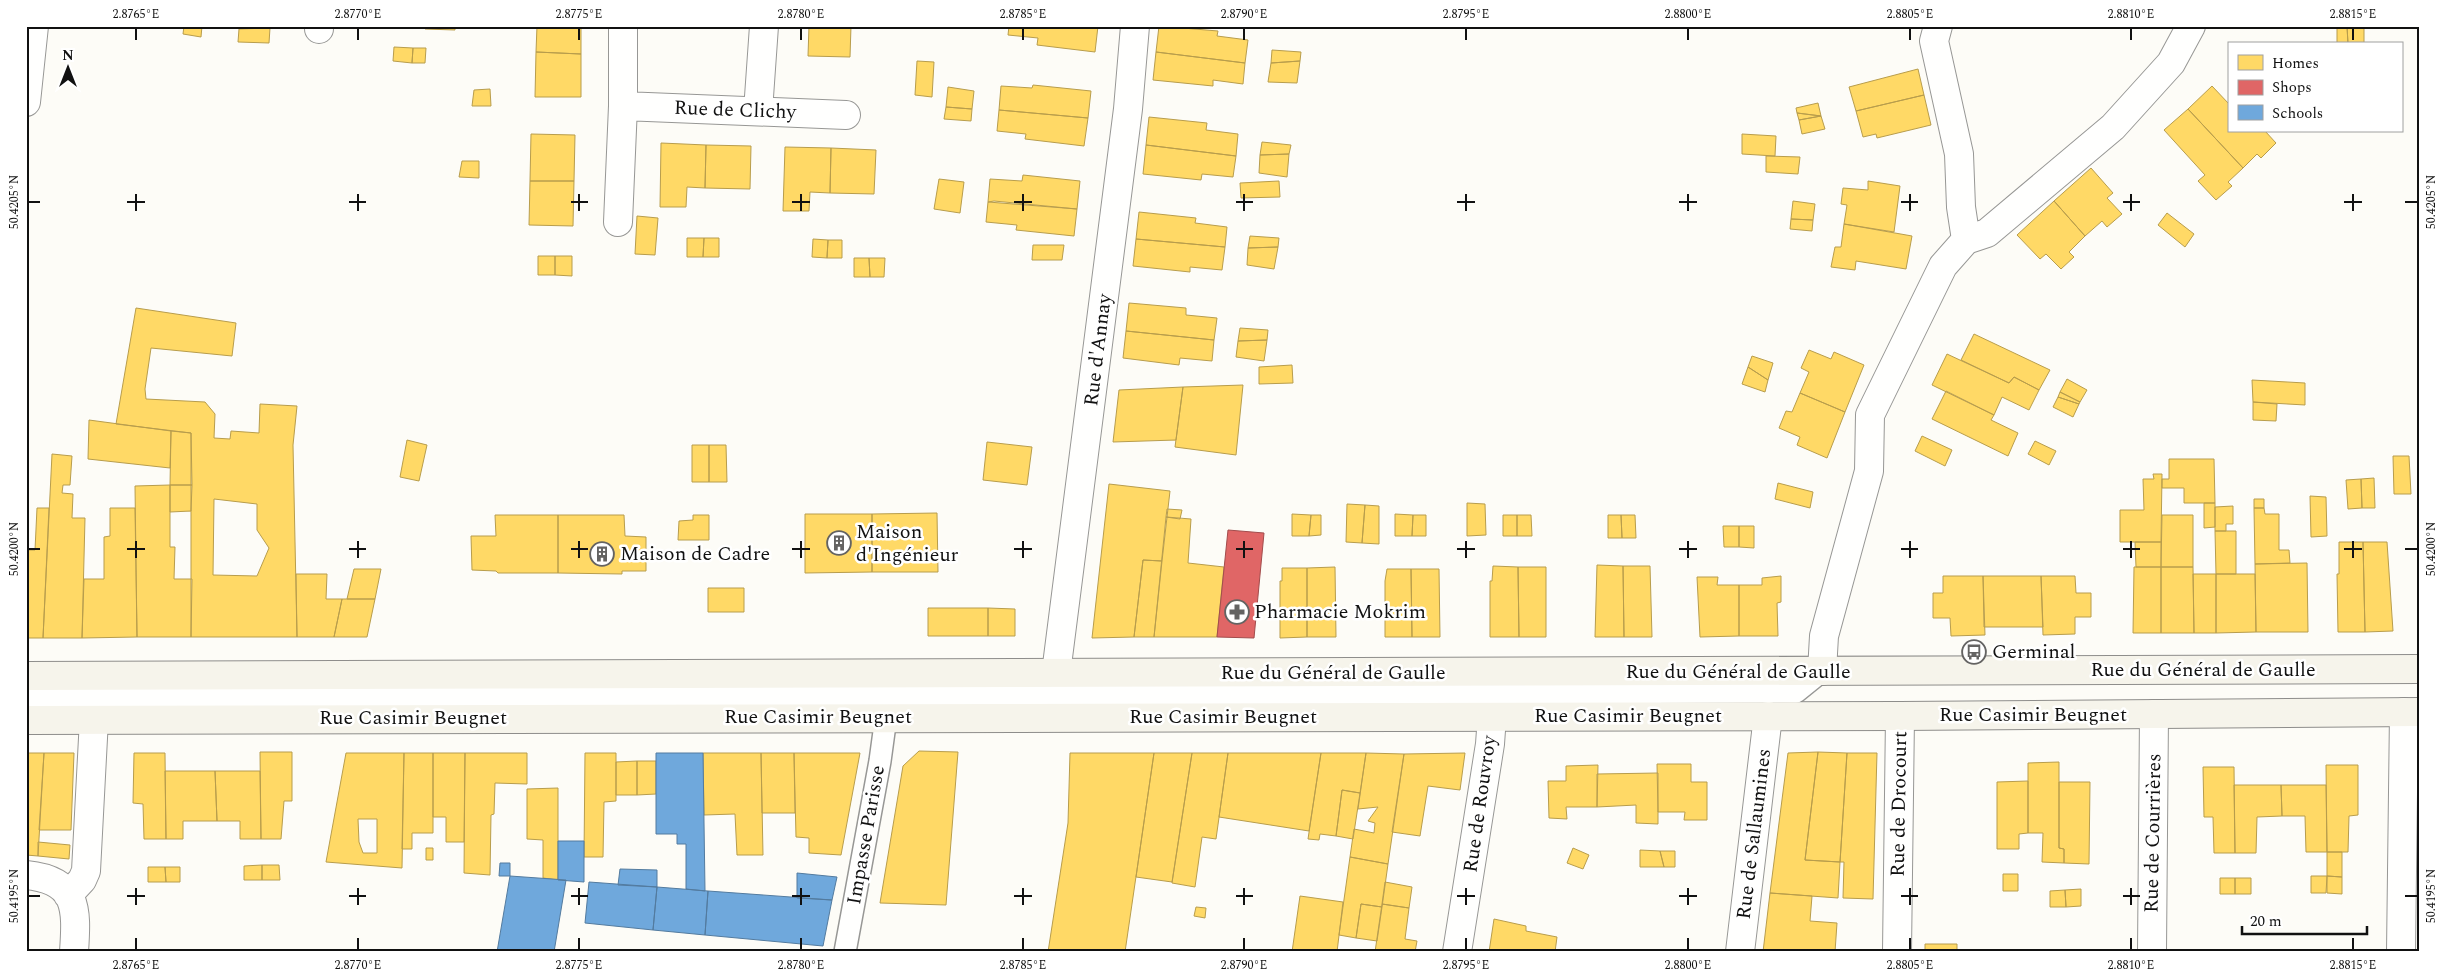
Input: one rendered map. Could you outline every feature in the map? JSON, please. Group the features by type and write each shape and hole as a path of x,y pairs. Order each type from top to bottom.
{"main road":[{"name":"Rue du Général de Gaulle","path":"1056,673 1822,672 2419,668"},
{"path":"26,676 1056,673"},
{"name":"Rue Casimir Beugnet","path":"26,720 1900,716 2411,712"}],"street":[{"path":"26,102 34,26"},
{"path":"618,222 623,106 623,26"},
{"path":"758,111 764,26"},
{"name":"Rue d'Annay","path":"1056,673 1128,109 1135,26"},
{"path":"1938,26 1934,41 1959,154 1961,207 1966,240"},
{"path":"1822,672 1824,636 1869,471 1870,415 1943,266 1966,240 1987,233 2113,127 2171,64 2191,26"},
{"name":"Rue de Clichy","path":"623,106 846,115"},
{"path":"2401,952 2411,712"},
{"name":"Rue de Courrières","path":"2152,952 2154,714"},
{"name":"Rue de Rouvroy","path":"1457,952 1490,744 1492,716"},
{"name":"Rue de Sallaumines","path":"1740,952 1768,716"},
{"name":"Rue de Drocourt","path":"1897,952 1900,716"},
{"path":"68,895 82,880 86,871 94,719"},
{"path":"26,875 44,877 57,882 68,895 75,907 74,952"}],"lane":[{"path":"26,698 1796,692 1822,672"},
{"name":"Impasse Parisse","path":"845,952 880,761 886,717"}],"building: Homes":[{"path":"184,26 202,26 201,37 183,34"},
{"path":"425,26 455,26 455,30 425,29"},
{"path":"537,26 581,26 581,54 536,52"},
{"path":"809,26 851,26 850,57 808,56"},
{"path":"1009,26 1098,26 1095,52 1037,45 1038,38 1008,35"},
{"path":"1159,26 1218,31 1217,36 1248,40 1245,63 1156,52"},
{"path":"2337,26 2347,26 2348,42 2337,42"},
{"path":"2347,26 2364,26 2364,42 2348,42"},
{"path":"270,28 269,43 238,42 239,29"},
{"path":"394,47 413,48 412,63 393,61"},
{"path":"413,48 426,48 425,63 412,63"},
{"path":"1272,50 1301,52 1300,61 1271,63"},
{"path":"536,52 581,54 581,97 535,97"},
{"path":"1156,52 1245,63 1243,84 1213,80 1213,86 1153,80"},
{"path":"917,61 934,62 932,97 915,95"},
{"path":"1300,61 1297,83 1268,82 1271,63"},
{"path":"1918,69 1924,95 1856,111 1849,87"},
{"path":"1033,85 1091,91 1088,118 999,110 1001,86 1032,88"},
{"path":"2212,86 2228,103 2228,132 2266,132 2276,143 2261,158 2257,154 2243,168 2188,109"},
{"path":"948,87 974,91 972,109 946,107"},
{"path":"490,89 491,106 472,106 474,90"},
{"path":"1924,95 1931,125 1877,138 1876,134 1863,137 1856,111"},
{"path":"1818,103 1821,116 1797,113 1796,108"},
{"path":"946,107 972,109 971,121 944,119"},
{"path":"2188,109 2243,168 2228,182 2232,186 2216,200 2198,181 2205,175 2164,130"},
{"path":"999,110 1088,118 1084,146 1025,139 1026,134 997,131"},
{"path":"1797,113 1821,116 1799,120"},
{"path":"1821,116 1825,129 1802,134 1799,120"},
{"path":"1149,117 1207,123 1206,130 1238,134 1236,156 1146,145"},
{"path":"531,134 575,135 574,181 530,181"},
{"path":"1742,134 1776,136 1775,156 1742,154"},
{"path":"1262,142 1291,145 1289,154 1260,155"},
{"path":"661,143 706,145 705,188 687,187 686,207 660,207"},
{"path":"706,145 751,146 750,189 705,188"},
{"path":"1146,145 1236,156 1233,177 1202,174 1201,180 1143,174"},
{"path":"785,147 831,148 830,193 810,192 809,211 783,211"},
{"path":"831,148 876,150 874,194 830,193"},
{"path":"1289,154 1287,177 1259,173 1260,155"},
{"path":"1766,156 1800,157 1798,174 1766,172"},
{"path":"462,161 479,161 479,178 459,177"},
{"path":"2091,168 2113,193 2107,198 2122,214 2107,227 2102,221 2085,236 2054,201"},
{"path":"1023,175 1080,181 1077,209 988,202 990,179 1022,181"},
{"path":"939,179 964,182 960,213 934,209"},
{"path":"530,181 574,181 573,226 529,225"},
{"path":"1279,181 1280,197 1241,198 1240,183"},
{"path":"1868,181 1900,186 1894,232 1844,224 1847,205 1841,204 1843,188 1868,190"},
{"path":"1793,201 1815,204 1813,220 1791,219"},
{"path":"2054,201 2085,236 2069,252 2074,257 2061,269 2046,254 2040,259 2017,235"},
{"path":"988,202 1077,209 1074,236 1016,230 1017,225 986,222"},
{"path":"1139,212 1196,218 1195,223 1227,227 1225,247 1136,239"},
{"path":"2167,213 2194,234 2185,247 2158,225"},
{"path":"637,216 658,218 655,255 635,254"},
{"path":"1791,219 1813,220 1812,231 1790,229"},
{"path":"1844,224 1912,236 1906,269 1856,261 1855,270 1831,267 1835,247 1841,247"},
{"path":"1250,236 1279,238 1278,247 1248,248"},
{"path":"687,238 704,238 703,257 687,257"},
{"path":"704,238 719,238 719,257 703,257"},
{"path":"813,239 828,240 827,258 812,257"},
{"path":"1136,239 1225,247 1222,270 1190,267 1190,272 1133,266"},
{"path":"828,240 842,240 842,258 827,258"},
{"path":"1033,245 1064,245 1062,260 1032,260"},
{"path":"1278,247 1274,269 1247,265 1248,248"},
{"path":"538,256 555,256 555,275 538,275"},
{"path":"555,256 572,256 572,276 555,275"},
{"path":"854,258 869,258 870,277 854,277"},
{"path":"869,258 885,258 884,277 870,277"},
{"path":"1129,303 1186,308 1186,315 1217,318 1214,340 1126,331"},
{"path":"136,308 236,323 232,356 151,348 145,389 146,399 205,402 215,414 214,438 230,439 231,431 259,433 260,404 297,406 293,445 297,637 191,637 191,433 116,424","holes":["214,499 257,504 257,530 269,548 257,576 213,575"]},
{"path":"1240,328 1268,330 1267,340 1238,341"},
{"path":"1126,331 1214,340 1212,361 1180,358 1179,365 1123,358"},
{"path":"1974,334 2050,370 2039,390 2014,377 2009,383 1961,360"},
{"path":"1267,340 1264,361 1236,357 1238,341"},
{"path":"1809,350 1831,359 1834,352 1864,365 1845,412 1800,393 1809,372 1801,368"},
{"path":"1947,354 2009,383 2014,377 2039,390 2029,410 2002,397 1994,415 1932,385"},
{"path":"1752,356 1773,363 1768,380 1748,367"},
{"path":"1292,365 1293,383 1259,384 1259,367"},
{"path":"1748,367 1768,380 1765,392 1742,384"},
{"path":"2067,379 2087,390 2080,402 2060,392"},
{"path":"2252,380 2305,383 2305,405 2253,402"},
{"path":"1243,385 1236,455 1175,447 1183,387"},
{"path":"1183,387 1176,440 1113,442 1119,390"},
{"path":"1946,391 1994,415 1991,420 2018,433 2008,456 1932,419"},
{"path":"2060,392 2080,402 2079,404 2058,397"},
{"path":"1800,393 1845,412 1827,458 1797,445 1800,437 1779,428 1786,411 1792,412"},
{"path":"2058,397 2079,404 2073,417 2053,407"},
{"path":"2253,402 2277,404 2276,421 2253,420"},
{"path":"89,420 171,431 170,468 88,459"},
{"path":"171,431 191,433 192,485 170,485"},
{"path":"1922,436 1952,450 1945,466 1915,451"},
{"path":"407,440 427,445 419,481 400,477"},
{"path":"2035,441 2056,451 2049,465 2028,454"},
{"path":"987,442 1032,447 1027,485 983,480"},
{"path":"692,445 709,445 709,482 692,482"},
{"path":"709,445 726,445 727,482 709,482"},
{"path":"52,454 72,456 70,485 63,485 62,493 73,494 72,518 85,518 82,638 43,638"},
{"path":"2393,456 2409,456 2411,494 2394,494"},
{"path":"2169,459 2214,459 2215,503 2184,503 2184,488 2162,488 2162,479 2169,479"},
{"path":"2153,474 2162,474 2161,542 2120,542 2120,510 2144,510 2143,479 2154,479"},
{"path":"2374,478 2375,508 2362,508 2361,479"},
{"path":"2361,479 2362,508 2348,509 2346,480"},
{"path":"1778,483 1813,492 1810,508 1775,499"},
{"path":"1109,484 1170,491 1162,561 1143,560 1134,637 1092,638"},
{"path":"170,485 170,547 175,547 174,579 192,579 191,637 137,637 135,486"},
{"path":"170,485 192,485 191,511 170,512"},
{"path":"2310,496 2326,497 2327,536 2311,537"},
{"path":"2254,499 2264,499 2264,508 2254,508"},
{"path":"1467,503 1485,504 1486,535 1467,536"},
{"path":"2204,503 2215,503 2215,527 2204,528"},
{"path":"1347,504 1365,505 1362,543 1346,542"},
{"path":"1365,505 1379,506 1379,544 1362,543"},
{"path":"2233,506 2233,524 2226,524 2226,531 2215,531 2215,507"},
{"path":"37,508 49,508 43,638 26,638 26,550 35,550"},
{"path":"110,508 135,508 137,637 82,638 84,579 104,579 104,537 110,536"},
{"path":"2254,508 2264,508 2265,514 2279,514 2279,550 2289,550 2290,563 2255,564"},
{"path":"1167,509 1182,510 1180,519 1166,517"},
{"name":"Maison d'Ingénieur","path":"937,513 938,572 872,572 872,514"},
{"name":"Maison d'Ingénieur","path":"805,514 872,514 872,572 805,573"},
{"path":"1292,514 1311,515 1309,536 1292,536"},
{"path":"1395,514 1413,515 1412,536 1395,536"},
{"path":"495,515 558,515 558,573 498,573 496,571 472,570 471,536 496,536"},
{"name":"Maison de Cadre","path":"558,515 624,515 625,536 646,537 646,571 622,571 622,574 558,573"},
{"path":"693,515 709,515 709,540 678,540 679,521 693,520"},
{"path":"1311,515 1321,515 1321,535 1309,536"},
{"path":"1413,515 1426,515 1426,536 1412,536"},
{"path":"1503,515 1517,515 1517,536 1503,536"},
{"path":"1517,515 1531,515 1532,536 1517,536"},
{"path":"1608,515 1621,515 1622,538 1608,538"},
{"path":"1621,515 1635,515 1636,538 1622,538"},
{"path":"2162,515 2193,515 2193,567 2161,567"},
{"path":"1166,517 1191,519 1188,563 1224,567 1217,637 1154,637"},
{"path":"1723,526 1739,526 1739,547 1724,547"},
{"path":"1739,526 1754,526 1754,548 1739,547"},
{"path":"2215,531 2236,531 2236,574 2216,574"},
{"path":"2135,542 2161,542 2161,567 2136,567"},
{"path":"2339,542 2363,542 2365,632 2338,632 2337,574 2339,574"},
{"path":"2363,542 2387,542 2393,631 2365,632"},
{"path":"1143,560 1162,561 1154,637 1134,637"},
{"path":"2307,563 2308,632 2256,632 2255,564"},
{"path":"1597,565 1623,566 1624,637 1595,637"},
{"path":"1493,566 1518,567 1519,637 1490,637 1490,581 1492,581"},
{"path":"1623,566 1650,566 1652,637 1624,637"},
{"path":"1335,567 1336,637 1307,637 1307,568"},
{"path":"1518,567 1546,567 1546,637 1519,637"},
{"path":"2134,567 2161,567 2161,633 2133,633"},
{"path":"2161,567 2193,567 2194,633 2161,633"},
{"path":"1282,568 1307,568 1307,637 1280,638 1280,581 1282,581"},
{"path":"354,569 381,569 375,599 347,599"},
{"path":"1387,569 1411,569 1412,637 1385,637 1385,581"},
{"path":"1411,569 1439,569 1440,637 1412,637"},
{"path":"296,574 327,574 326,599 342,599 334,637 297,637"},
{"path":"2193,574 2216,574 2216,633 2194,633"},
{"path":"2216,574 2255,574 2256,632 2216,633"},
{"path":"1781,576 1781,602 1777,603 1778,636 1739,636 1739,585 1762,585 1762,578"},
{"path":"1943,576 1983,576 1985,635 1951,636 1950,618 1933,618 1933,593 1943,593"},
{"path":"1983,576 2041,576 2043,627 1984,627"},
{"path":"2041,576 2075,576 2076,593 2091,593 2091,617 2075,617 2075,634 2043,635"},
{"path":"1697,577 1718,577 1717,585 1739,585 1739,636 1700,637"},
{"path":"708,588 744,588 744,612 708,612"},
{"path":"342,599 375,599 367,637 334,637"},
{"path":"928,608 988,608 988,636 928,636"},
{"path":"988,608 1015,609 1015,636 988,636"},
{"path":"919,751 958,752 946,905 880,903 903,766"},
{"path":"260,752 292,752 292,801 284,801 281,839 261,839"},
{"path":"1818,752 1805,860 1840,862 1838,898 1770,893 1788,753"},
{"path":"1818,752 1847,753 1840,862 1805,860"},
{"path":"26,753 44,753 38,856 26,855"},
{"path":"44,753 74,753 71,830 39,830"},
{"path":"134,753 165,753 166,839 144,839 143,804 133,803"},
{"path":"346,753 404,753 402,868 326,862","holes":["358,819 377,819 377,853 363,853 359,842"]},
{"path":"404,753 433,753 433,833 412,833 412,849 402,849"},
{"path":"433,753 465,753 464,842 446,842 446,817 433,817"},
{"path":"465,753 527,753 527,784 495,783 494,814 491,815 490,875 464,873"},
{"path":"585,753 616,753 616,801 604,802 603,857 584,857"},
{"path":"703,753 761,753 763,855 737,855 735,814 704,815"},
{"path":"761,753 794,753 795,813 762,813"},
{"path":"794,753 860,753 841,855 809,853 809,838 796,837"},
{"path":"1070,753 1154,753 1125,952 1048,952 1068,823"},
{"path":"1154,753 1192,753 1172,882 1136,877"},
{"path":"1192,753 1228,753 1216,839 1202,837 1195,887 1172,883"},
{"path":"1228,753 1321,753 1309,831 1219,817"},
{"path":"1321,753 1366,753 1360,793 1342,790 1336,836 1320,834 1319,840 1308,839"},
{"path":"1366,753 1404,754 1388,864 1350,857 1354,829 1374,833 1375,823 1368,821 1378,807 1358,809"},
{"path":"1465,753 1460,790 1428,786 1420,836 1392,832 1404,754"},
{"path":"1847,753 1877,753 1873,899 1843,898 1844,862 1840,862"},
{"path":"637,761 656,761 656,794 637,795"},
{"path":"637,761 637,795 616,795 616,762"},
{"path":"2059,762 2059,848 2064,849 2064,863 2042,862 2043,833 2028,833 2028,763"},
{"path":"1657,764 1691,764 1691,782 1707,782 1707,820 1684,820 1685,812 1658,812"},
{"path":"1598,765 1597,807 1566,807 1567,819 1549,818 1548,781 1566,781 1566,766"},
{"path":"2326,765 2358,765 2358,815 2349,816 2348,852 2327,852"},
{"path":"2203,767 2234,767 2235,853 2214,853 2213,817 2204,817"},
{"path":"165,771 215,771 217,821 183,821 183,839 166,839"},
{"path":"215,771 260,771 261,839 240,839 240,821 217,821"},
{"path":"1658,773 1658,824 1636,823 1636,805 1597,807 1597,774"},
{"path":"2028,781 2028,833 2019,834 2019,849 1997,849 1997,782"},
{"path":"2059,782 2090,782 2089,864 2064,863 2064,849 2059,848"},
{"path":"2234,785 2281,785 2282,816 2257,817 2256,853 2235,853"},
{"path":"2281,785 2326,785 2327,852 2306,852 2305,816 2282,816"},
{"path":"558,788 558,880 543,878 543,840 527,839 527,789"},
{"path":"1342,790 1360,793 1353,839 1336,836"},
{"path":"38,842 70,845 69,859 38,856"},
{"path":"426,848 433,848 433,860 426,860"},
{"path":"1573,848 1589,855 1583,869 1567,863"},
{"path":"1640,850 1660,851 1664,867 1640,867"},
{"path":"1660,851 1675,851 1675,867 1664,867"},
{"path":"2327,852 2342,852 2342,877 2327,876"},
{"path":"1350,857 1388,864 1382,907 1361,904 1356,938 1339,935"},
{"path":"262,865 262,880 244,880 244,866"},
{"path":"262,865 279,865 280,880 262,880"},
{"path":"148,867 165,867 166,882 148,882"},
{"path":"165,867 180,867 180,882 166,882"},
{"path":"2003,874 2018,874 2018,891 2003,891"},
{"path":"2311,876 2327,876 2326,893 2311,893"},
{"path":"2327,876 2342,877 2342,894 2327,893"},
{"path":"2220,878 2235,878 2235,894 2220,894"},
{"path":"2235,878 2251,878 2251,894 2235,894"},
{"path":"1385,882 1412,887 1409,908 1382,904"},
{"path":"2081,889 2081,906 2066,907 2065,890"},
{"path":"2065,890 2066,907 2050,907 2050,891"},
{"path":"1770,893 1812,896 1810,921 1837,923 1835,952 1763,952"},
{"path":"1300,896 1343,902 1337,952 1292,952"},
{"path":"1361,904 1382,907 1377,941 1356,938"},
{"path":"1382,904 1409,908 1405,939 1417,941 1415,952 1375,952"},
{"path":"1196,907 1206,908 1205,918 1194,916"},
{"path":"1494,919 1526,926 1526,931 1557,937 1555,952 1489,952"},
{"path":"1925,944 1957,944 1957,952 1925,952"}],"building: Shops":[{"path":"1228,530 1264,533 1254,638 1217,637"}],"building: Schools":[{"path":"656,753 703,753 705,891 686,889 686,844 677,844 677,834 656,834"},
{"path":"558,841 584,841 584,882 558,880"},
{"path":"500,863 510,863 510,876 499,876"},
{"path":"620,869 657,870 657,887 618,885"},
{"path":"797,873 837,877 832,900 797,898"},
{"path":"510,876 566,880 554,952 497,952"},
{"path":"589,882 657,887 653,930 585,923"},
{"path":"657,887 708,891 705,935 653,930"},
{"path":"708,891 832,900 823,946 705,935"}],"place":[{"name":"Maison d'Ingénieur","path":"839,543"},
{"name":"Maison de Cadre","path":"602,554"},
{"name":"Pharmacie Mokrim","path":"1237,612"},
{"name":"Germinal","path":"1974,652"}]}
